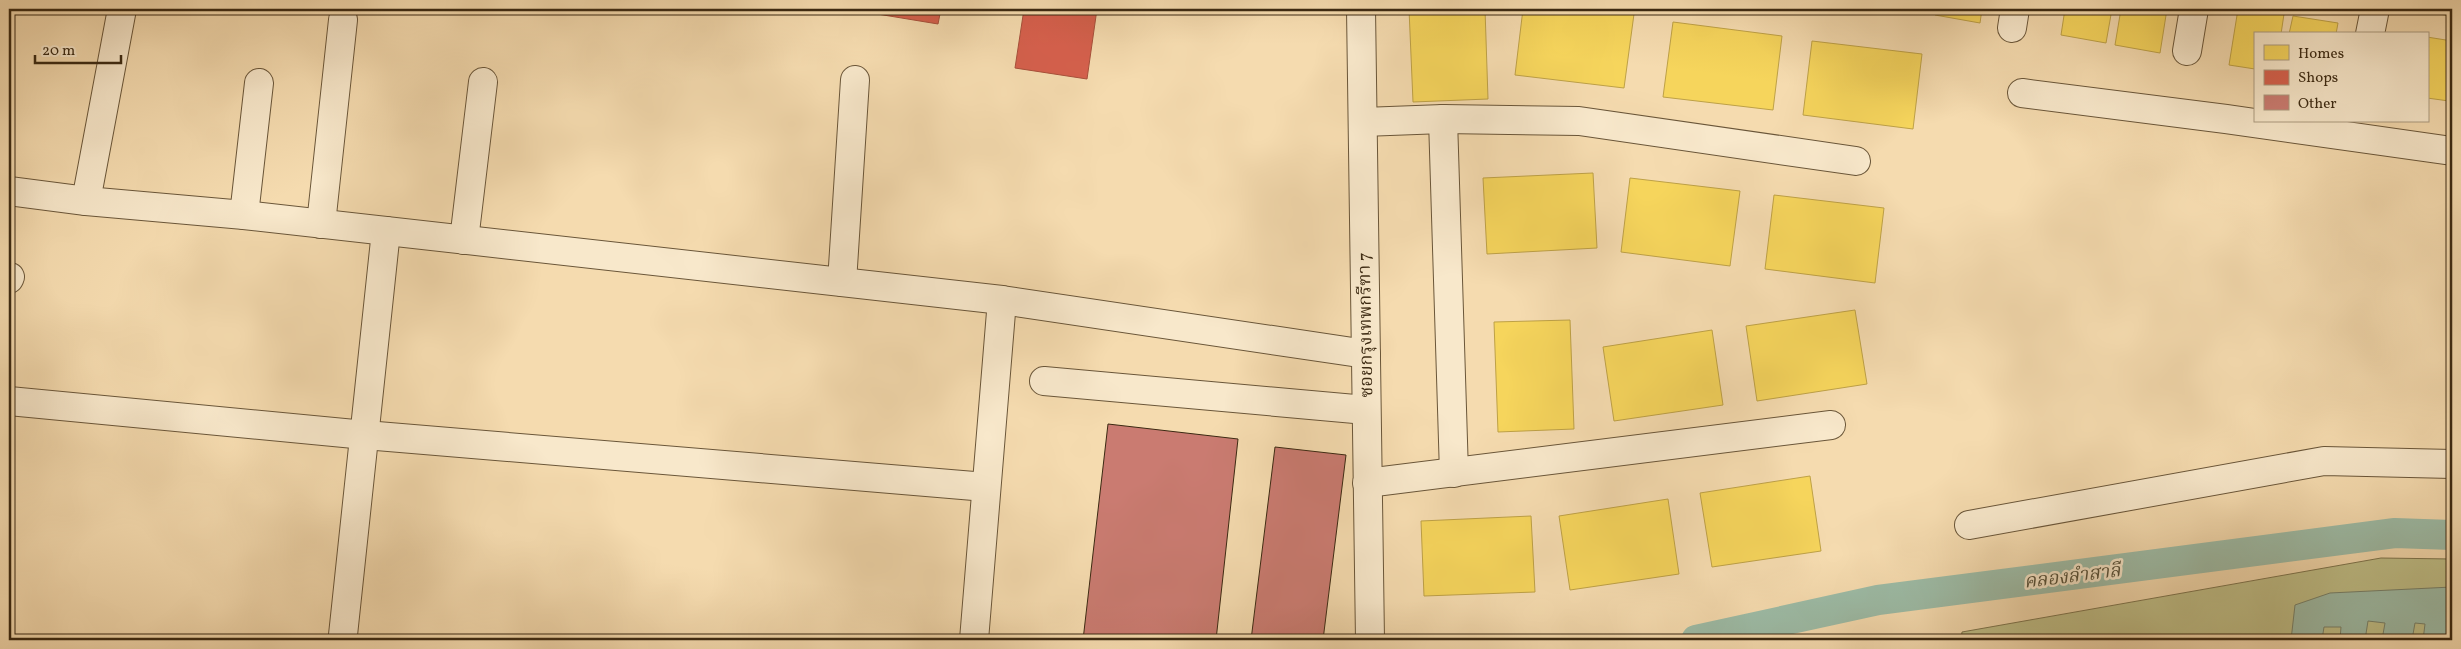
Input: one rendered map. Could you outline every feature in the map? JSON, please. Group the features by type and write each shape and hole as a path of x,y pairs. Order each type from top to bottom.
{"street":[{"path":"86,202 122,9"},
{"name":"ซอยกรุงเทพกรีฑา 7","path":"1361,9 1370,640"},
{"path":"2187,51 2194,9"},
{"path":"2370,32 2375,9"},
{"path":"321,224 343,20"},
{"path":"842,282 855,80"},
{"path":"464,240 483,82"},
{"path":"244,215 259,83"},
{"path":"2022,93 2226,119 2452,151"},
{"path":"1363,122 1444,119 1579,120 1856,161"},
{"path":"1444,119 1454,473"},
{"path":"9,191 86,202 244,215 1002,300 1366,354"},
{"path":"343,635 386,231"},
{"path":"974,640 1002,300"},
{"path":"1044,381 1366,410"},
{"path":"9,401 365,435 986,487"},
{"path":"1367,483 1831,425"},
{"path":"1969,525 2324,460 2452,464"}],"green space":[{"path":"2381,558 2452,559 2452,640 1961,640 1962,632"}],"shaded area":[{"path":"2452,587 2452,640 2423,640 2425,624 2415,623 2412,640 2382,640 2385,623 2368,621 2365,640 2340,640 2341,627 2324,627 2322,640 2291,640 2295,605 2330,593"}],"building: Homes":[{"path":"1409,9 1485,9 1488,99 1413,102"},
{"path":"1523,9 1593,9 1634,14 1624,88 1515,75"},
{"path":"1936,9 1982,9 1980,23 1935,15"},
{"path":"2065,9 2112,9 2106,43 2061,35"},
{"path":"2121,9 2167,9 2160,53 2115,45"},
{"path":"2238,9 2255,9 2284,14 2281,32 2254,32 2254,69 2229,65"},
{"path":"2406,9 2452,9 2452,16"},
{"path":"2293,16 2338,23 2336,32 2289,32"},
{"path":"1673,22 1782,36 1773,110 1663,97"},
{"path":"2428,37 2452,41 2452,85 2449,101 2428,98"},
{"path":"1812,41 1922,54 1913,129 1803,115"},
{"path":"1593,173 1597,248 1487,254 1483,178"},
{"path":"1630,178 1740,191 1730,266 1621,252"},
{"path":"1774,195 1884,208 1875,283 1765,269"},
{"path":"1855,310 1867,384 1757,401 1746,326"},
{"path":"1570,320 1574,429 1498,432 1494,322"},
{"path":"1712,330 1723,405 1614,421 1603,347"},
{"path":"1810,476 1821,551 1712,567 1700,493"},
{"path":"1668,499 1679,574 1570,590 1559,516"},
{"path":"1531,516 1535,592 1424,596 1421,521"}],"building: Shops":[{"path":"847,9 941,9 938,24"},
{"path":"1024,9 1097,9 1087,79 1015,68"}],"building: Other":[{"path":"1108,424 1238,439 1216,640 1083,640"},
{"path":"1275,447 1346,455 1323,640 1251,640"}],"waterway":[{"name":"คลองลำสาลี","path":"1696,640 1878,600 2395,533 2452,535"}]}
